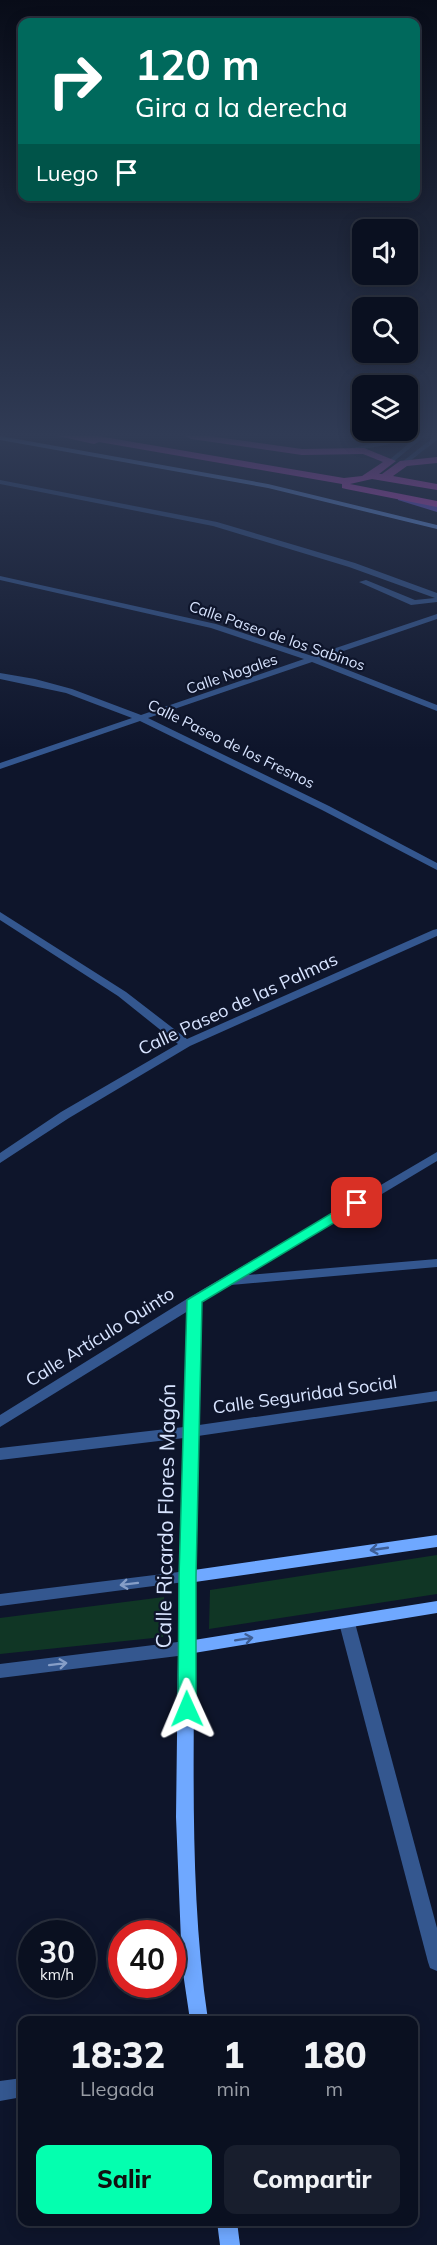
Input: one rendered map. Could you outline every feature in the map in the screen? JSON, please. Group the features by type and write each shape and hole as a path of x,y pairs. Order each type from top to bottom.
{"street":[{"path":"270,541 330,559 437,598"},
{"name":"Calle Paseo de los Sabinos","path":"0,578 213,626 315,660 437,708"},
{"path":"363,582 414,603 437,598"},
{"name":"Calle Nogales","path":"0,766 315,660 437,616"},
{"name":"Calle Paseo de los Fresnos","path":"0,676 69,689 144,717 332,809 437,867"},
{"path":"0,915 122,994 186,1044"},
{"name":"Calle Paseo de las Palmas","path":"0,1160 75,1109 186,1044 437,932"},
{"name":"Calle Artículo Quinto","path":"0,1422 195,1300 437,1156"},
{"path":"229,1281 437,1263"},
{"name":"Calle Ricardo Flores Magón","path":"195,1300 187,1577 185,1817 191,1966 198,2016"},
{"name":"Calle Seguridad Social","path":"0,1454 193,1431 437,1396"},
{"path":"0,1600 187,1577 437,1541"},
{"path":"0,1673 186,1648 437,1607"},
{"path":"347,1623 437,1962"},
{"path":"0,2091 18,2089"},
{"path":"228,2226 230,2245"}],"green space":[{"path":"437,1555 437,1594 209,1629 210,1590"},
{"path":"164,1597 163,1637 0,1654 0,1618"}],"route":[{"path":"187,1709 187,1577 195,1300 357,1203"}]}
